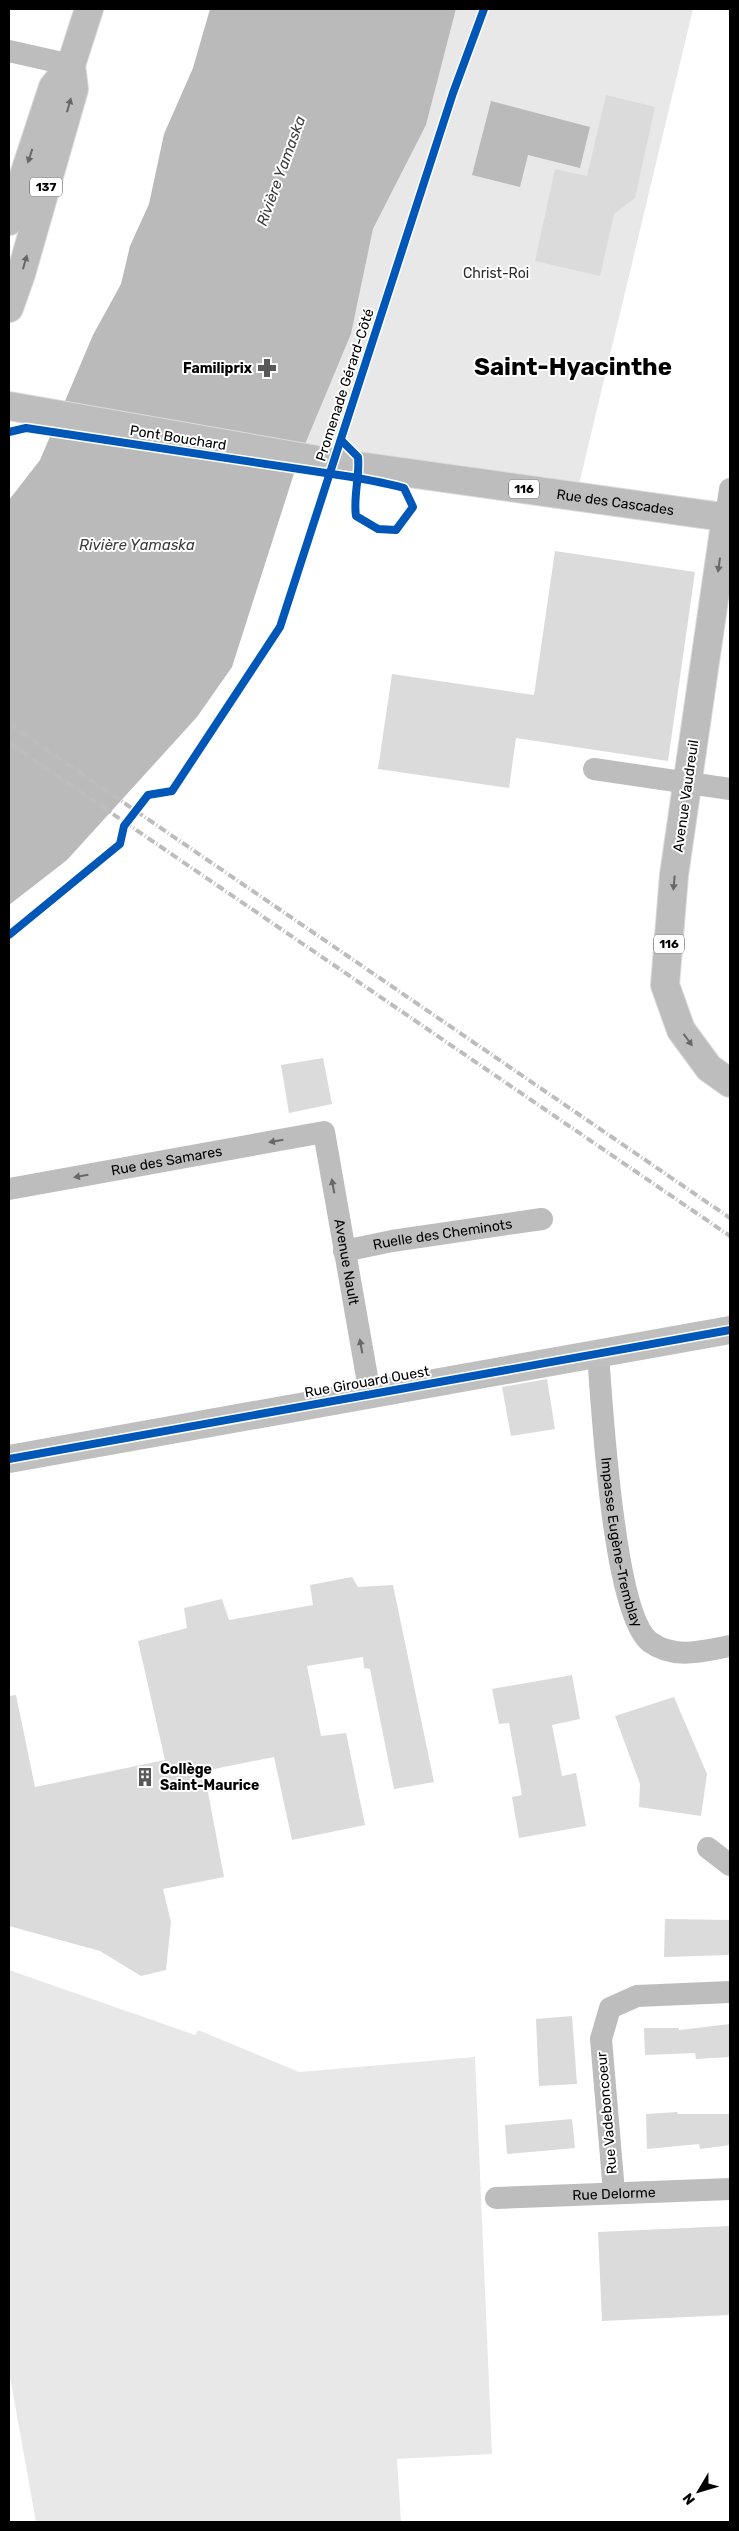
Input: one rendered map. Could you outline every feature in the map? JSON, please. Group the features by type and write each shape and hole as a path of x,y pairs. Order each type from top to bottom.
{"main road":[{"name":"137","path":"9,221 53,88 71,65 89,9"},
{"name":"137","path":"9,308 21,274 74,90 71,65"},
{"name":"Pont Bouchard","path":"19,408 323,461"},
{"name":"Rue des Cascades","path":"323,461 728,517"},
{"name":"Avenue Vaudreuil","path":"728,517 674,875 665,985 681,1030 709,1068 730,1083"}],"street":[{"path":"9,51 71,65"},
{"name":"Avenue Vaudreuil","path":"728,517 730,489"},
{"path":"594,769 730,789"},
{"name":"Rue des Samares","path":"9,1189 324,1132"},
{"name":"Avenue Nault","path":"324,1132 370,1394"},
{"name":"Ruelle des Cheminots","path":"344,1251 392,1241 542,1219"},
{"name":"Rue Girouard Ouest","path":"9,1459 730,1330"},
{"name":"Impasse Eugène-Tremblay","path":"598,1354 610,1502 635,1621 649,1641 666,1651 688,1654 730,1646"},
{"path":"708,1848 730,1865"},
{"name":"Rue Vadeboncoeur","path":"614,2192 601,2039 610,2008 637,1996 730,1992"},
{"name":"Rue Delorme","path":"496,2198 730,2188"}],"green space":[{"name":"Christ-Roi","path":"456,9 693,9 575,501 298,461 351,334 373,229 426,125"},
{"path":"9,1970 195,2035 198,2030 299,2072 475,2057 492,2454 397,2459 401,2522 36,2522 9,2371"}],"water":[{"name":"Rivière Yamaska","path":"210,9 456,9 426,125 373,229 351,334 298,461 232,667 197,717 67,860 9,905 9,500 40,460 93,335 121,284 130,246 149,204 164,134 193,68"},
{"path":"491,101 590,127 580,168 528,155 520,187 472,175"}],"building":[{"path":"606,95 655,107 635,198 614,214 600,276 535,261 555,169 587,176"},
{"path":"555,551 695,572 668,761 516,738 509,788 378,769 392,674 534,695"},
{"path":"323,1058 332,1104 289,1113 281,1065"},
{"path":"547,1379 555,1429 511,1436 502,1387"},
{"name":"Collège Saint-Maurice","path":"352,1577 358,1587 393,1585 434,1782 394,1789 370,1669 364,1668 363,1657 307,1666 321,1736 346,1733 365,1825 292,1840 274,1757 204,1771 224,1877 163,1889 171,1922 166,1970 141,1976 100,1951 9,1926 9,1696 16,1695 35,1787 165,1760 138,1641 187,1628 184,1608 222,1599 229,1620 313,1605 310,1585"},
{"path":"572,1675 580,1719 552,1725 562,1776 576,1773 586,1826 519,1838 512,1797 522,1795 509,1723 499,1724 492,1689"},
{"path":"674,1697 707,1774 701,1816 639,1807 640,1784 615,1716"},
{"path":"665,1919 730,1920 730,1955 664,1957"},
{"path":"572,2016 577,2084 539,2086 536,2019"},
{"path":"730,2024 730,2057 696,2059 695,2053 645,2055 644,2028 679,2028 679,2030"},
{"path":"677,2112 678,2114 730,2114 730,2145 700,2149 699,2144 647,2149 646,2114"},
{"path":"572,2119 575,2148 507,2154 505,2125"},
{"path":"730,2226 730,2315 602,2321 598,2232"}],"railway":[{"path":"9,724 730,1218"},
{"path":"9,743 730,1236"}],"cycle path":[{"name":"Promenade Gérard-Côté","path":"9,935 120,844 124,826 148,795 172,791 280,627 453,93 484,9"},
{"name":"Promenade Gérard-Côté","path":"9,432 26,428 356,478 366,479 404,488 413,507 396,530 378,529 356,516 355,501 356,494 357,479 358,472 358,457 341,440"},
{"path":"9,1459 730,1330"}],"place":[{"name":"Familiprix","path":"267,368"},
{"name":"Collège Saint-Maurice","path":"145,1777"}],"district":[{"name":"Saint-Hyacinthe","path":"573,367"}]}
